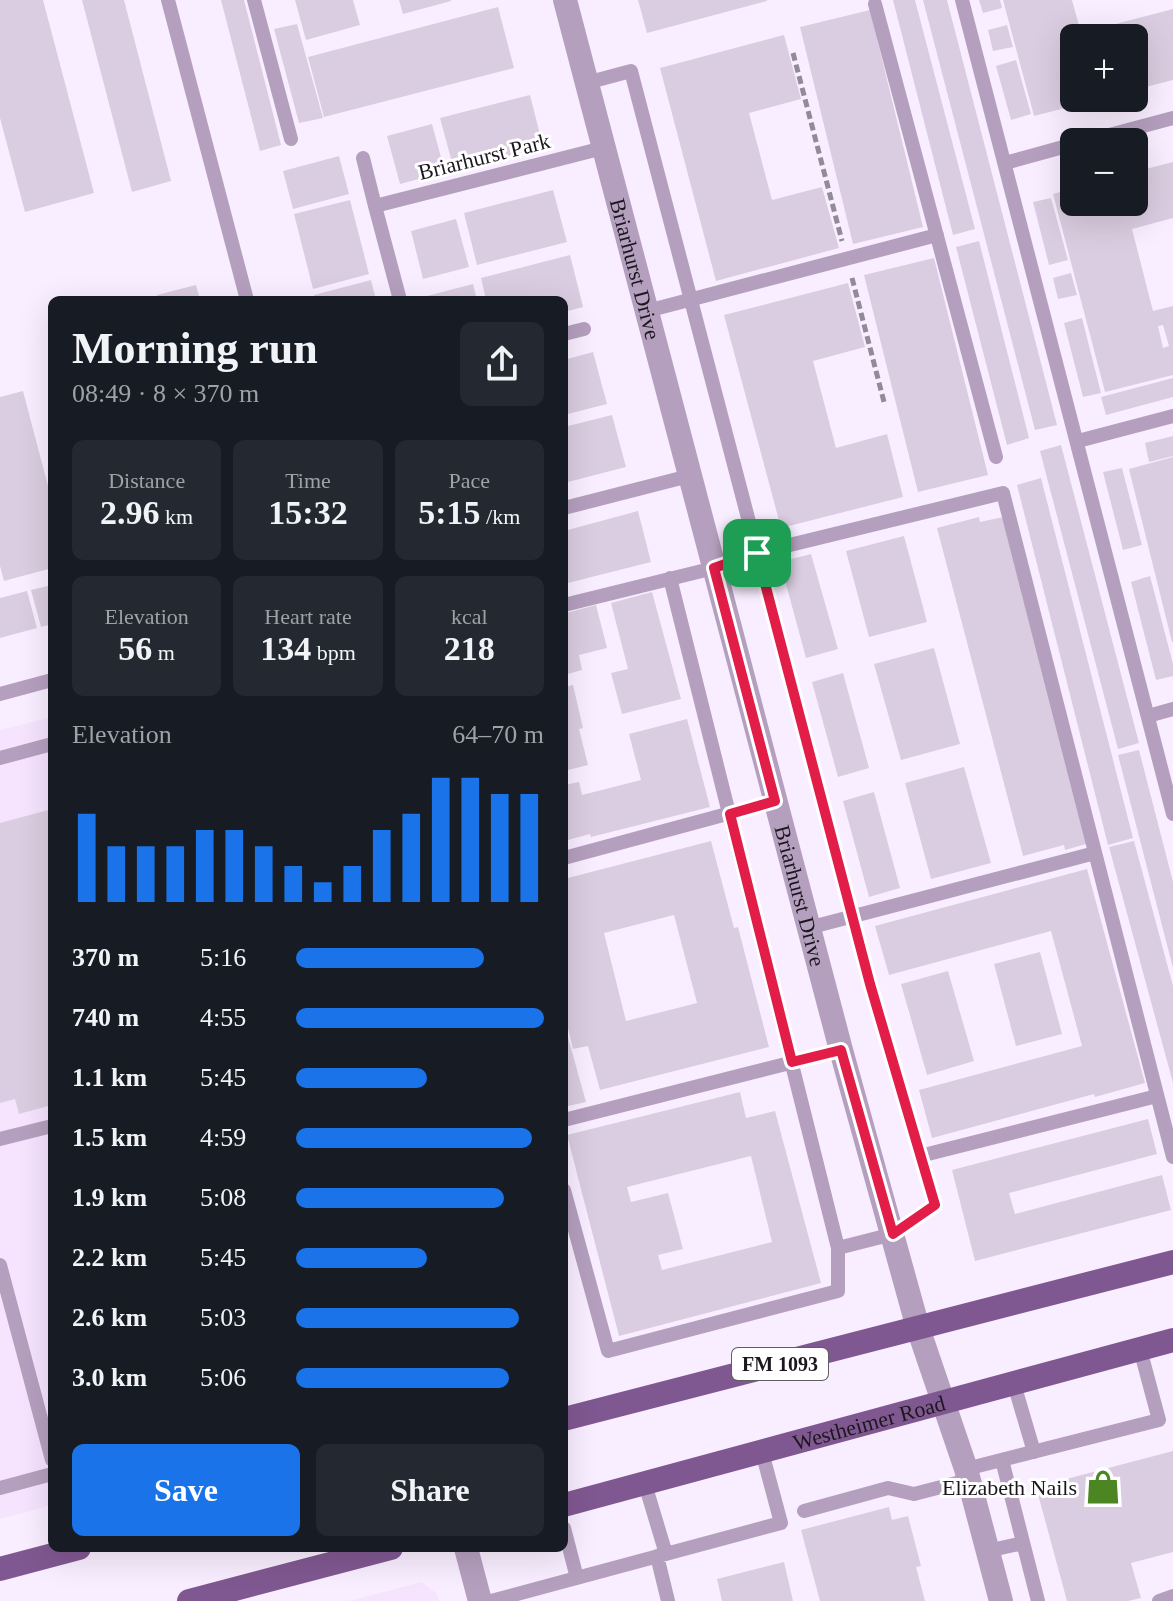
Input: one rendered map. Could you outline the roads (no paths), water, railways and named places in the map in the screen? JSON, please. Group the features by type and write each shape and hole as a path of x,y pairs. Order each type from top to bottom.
{"main road":[{"name":"FM 1093","path":"568,1420 1173,1262"},
{"name":"Westheimer Road","path":"568,1504 1173,1340"},
{"path":"0,1569 64,1552"},
{"path":"307,1570 332,1552"},
{"path":"189,1601 255,1592 307,1570 376,1552"}],"street":[{"name":"Briarhurst Drive","path":"565,0 841,1050 918,1328 967,1475 1001,1601"},
{"path":"467,1552 480,1601"}],"lane":[{"path":"168,0 246,296"},
{"path":"254,0 291,139"},
{"path":"962,0 1173,814"},
{"path":"875,4 996,457"},
{"path":"586,83 631,71 853,916 935,1205 893,1234 838,1248"},
{"path":"1136,128 1173,118"},
{"name":"Briarhurst Park","path":"375,206 603,148"},
{"path":"1005,163 1060,148"},
{"path":"363,158 399,296"},
{"path":"647,311 937,235"},
{"path":"568,333 584,329"},
{"path":"1078,441 1173,416"},
{"path":"568,507 689,476"},
{"path":"568,604 714,568 757,553 1003,493 1173,1157"},
{"path":"568,1205 608,1351 838,1291 838,1248 670,578"},
{"path":"0,694 48,681"},
{"path":"1148,716 1173,709"},
{"path":"0,758 48,745"},
{"path":"568,857 775,801"},
{"path":"808,928 1095,853"},
{"path":"568,1119 841,1050"},
{"path":"920,1156 1157,1096"},
{"path":"0,1139 48,1131"},
{"path":"0,1265 48,1445"},
{"path":"804,1511 888,1488 914,1494 1002,1460 1159,1420 1140,1349"},
{"path":"1014,1384 1034,1452"},
{"path":"491,1601 534,1595 577,1578 781,1523 762,1452"},
{"path":"1002,1460 1038,1601"},
{"path":"0,1488 48,1475"},
{"path":"645,1484 668,1601"},
{"path":"568,1543 577,1578"},
{"path":"987,1551 1023,1543"},
{"path":"1159,1601 1173,1596"}],"place":[{"name":"Elizabeth Nails","path":"1103,1487"}]}
